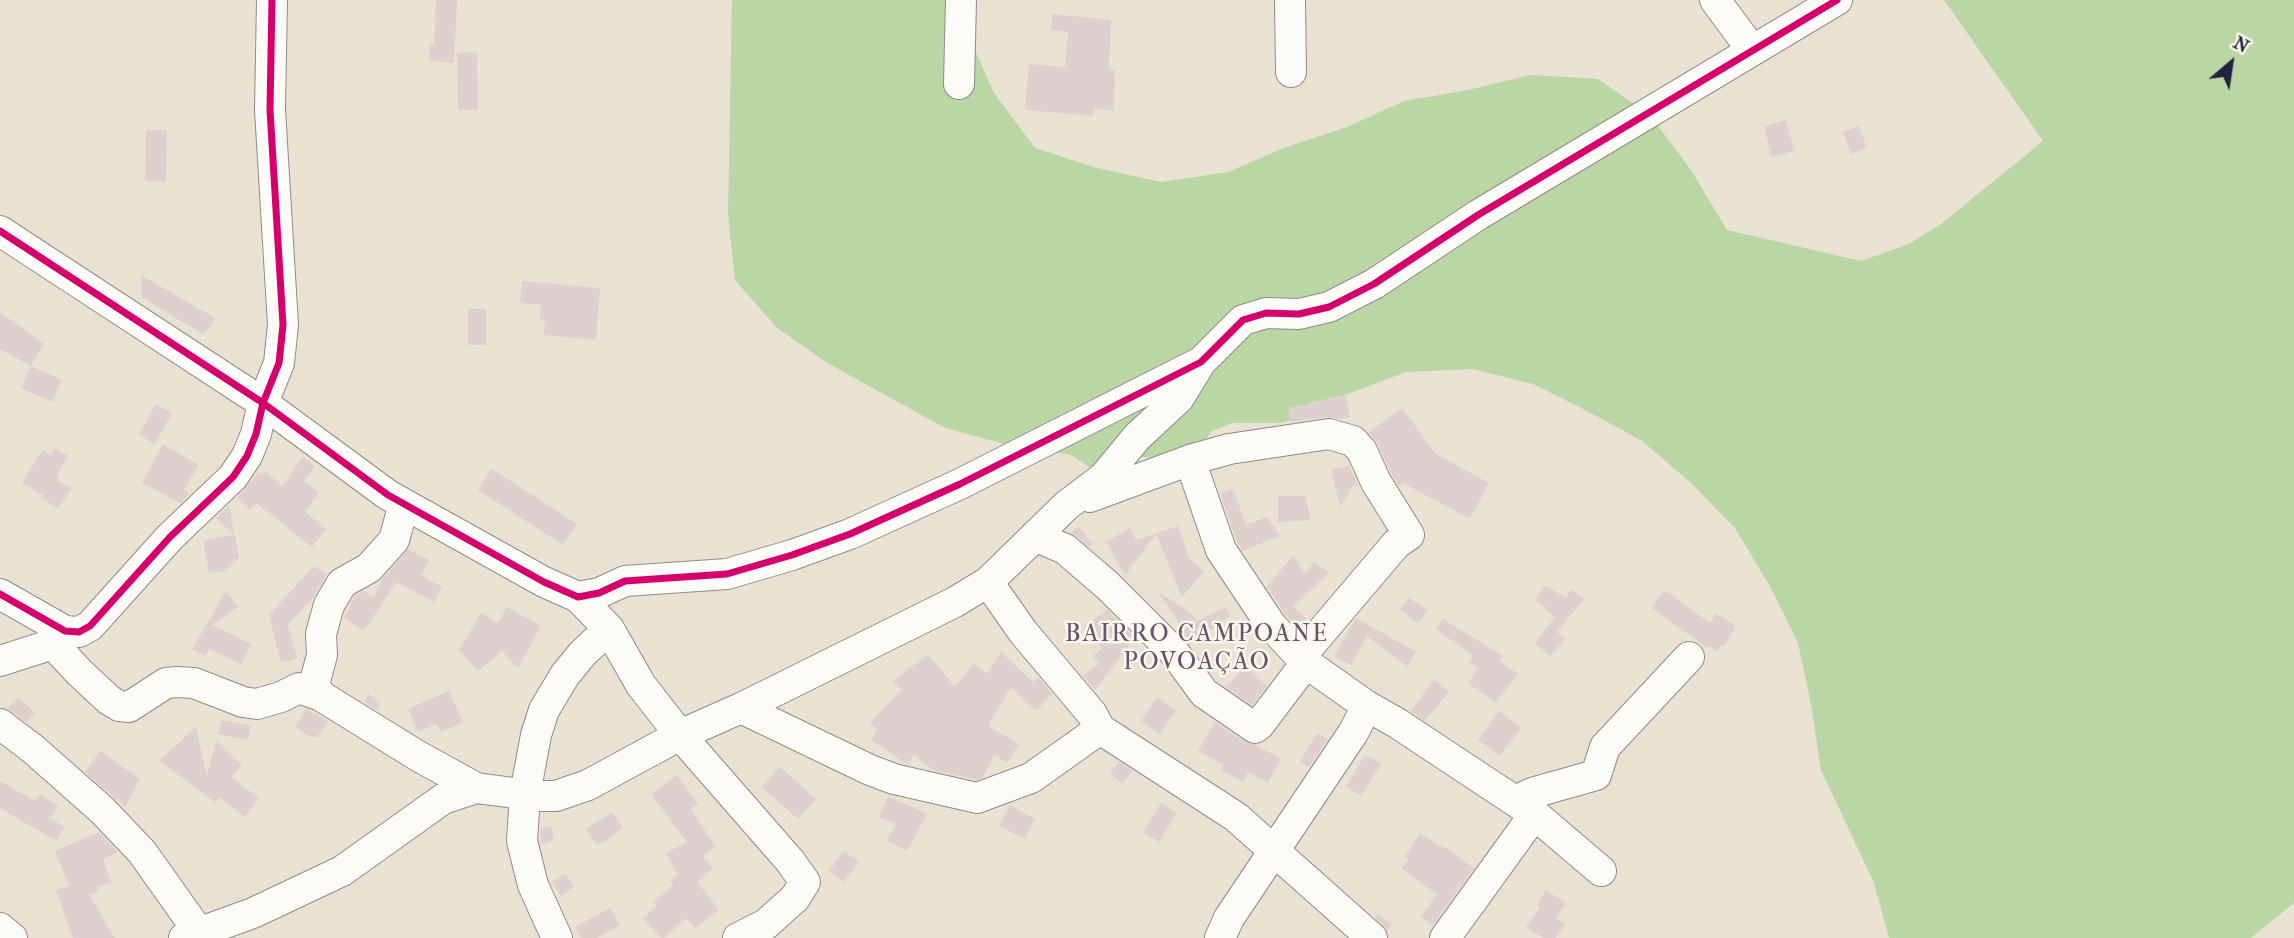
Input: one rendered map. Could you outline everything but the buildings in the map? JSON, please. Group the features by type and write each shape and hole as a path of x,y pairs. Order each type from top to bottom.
{"street":[{"path":"0,661 90,626 170,537 233,477 251,445 263,403 279,363 283,326 271,110 272,0"},
{"path":"960,84 961,0"},
{"path":"1290,0 1291,72"},
{"path":"1715,0 1752,50"},
{"path":"0,594 65,631 63,638 94,686 119,706 129,708 166,683 194,683 243,702 257,704 299,688 321,696 476,788 556,796 588,785 680,735 741,708 988,582 1068,505 1104,477 1137,437 1179,398 1200,362 1243,320 1266,313 1299,314 1329,307 1374,284 1478,215 1837,0"},
{"path":"0,230 263,403 388,495 544,582 578,597 609,629 640,685 805,882 796,898 766,924 738,938"},
{"path":"578,597 598,593 625,581 727,574 850,534 971,478 1200,362"},
{"path":"1035,536 1065,549 1107,585 1174,652 1204,693 1255,728 1303,660 1396,544 1409,534 1353,441 1329,434 1240,447 1191,460 1068,505"},
{"path":"1191,460 1221,550 1270,625 1303,660 1367,706 1398,723 1524,808 1601,871"},
{"path":"321,696 314,685 322,655 321,634 329,605 342,583 369,568 394,540 404,505"},
{"path":"988,582 1023,632 1092,714 1100,729 1236,817 1372,938"},
{"path":"550,935 522,841 525,794 536,735 544,710 565,675 583,653 609,629"},
{"path":"1445,938 1532,793 1596,775 1605,747 1689,657"},
{"path":"1220,938 1229,918 1353,733 1367,706"},
{"path":"741,708 870,770 894,779 977,799 1031,778 1100,729"},
{"path":"0,724 33,749 102,810 142,852 196,936 253,913 342,871 443,799 476,788"},
{"path":"0,928 12,938"}],"green space":[{"path":"732,0 953,0 994,93 1035,148 1097,168 1161,182 1228,172 1286,147 1347,127 1404,101 1531,75 1598,79 1650,115 1691,170 1727,230 1861,261 1909,244 1941,224 2043,141 1944,0 2294,0 2294,903 2251,938 1889,938 1874,883 1821,770 1798,643 1771,588 1735,528 1691,483 1642,441 1533,384 1473,369 1406,372 1345,395 1309,403 1291,420 1280,423 1232,423 1212,431 1190,460 1141,457 1104,477 1071,455 1005,444 945,428 829,364 777,328 735,280 728,215"}],"cycle path":[{"path":"0,594 65,631 79,632 90,626 170,537 233,477 247,456 256,434 263,403 279,363 283,325 270,110 272,0"},
{"path":"0,231 263,403 388,495 544,582 578,597 599,593 625,581 727,574 792,555 850,534 960,484 1201,362 1243,320 1266,313 1299,314 1329,307 1374,284 1478,215 1837,0"}],"district":[{"name":"BAIRRO CAMPOANE POVOAÇÃO","path":"1197,649"}]}
